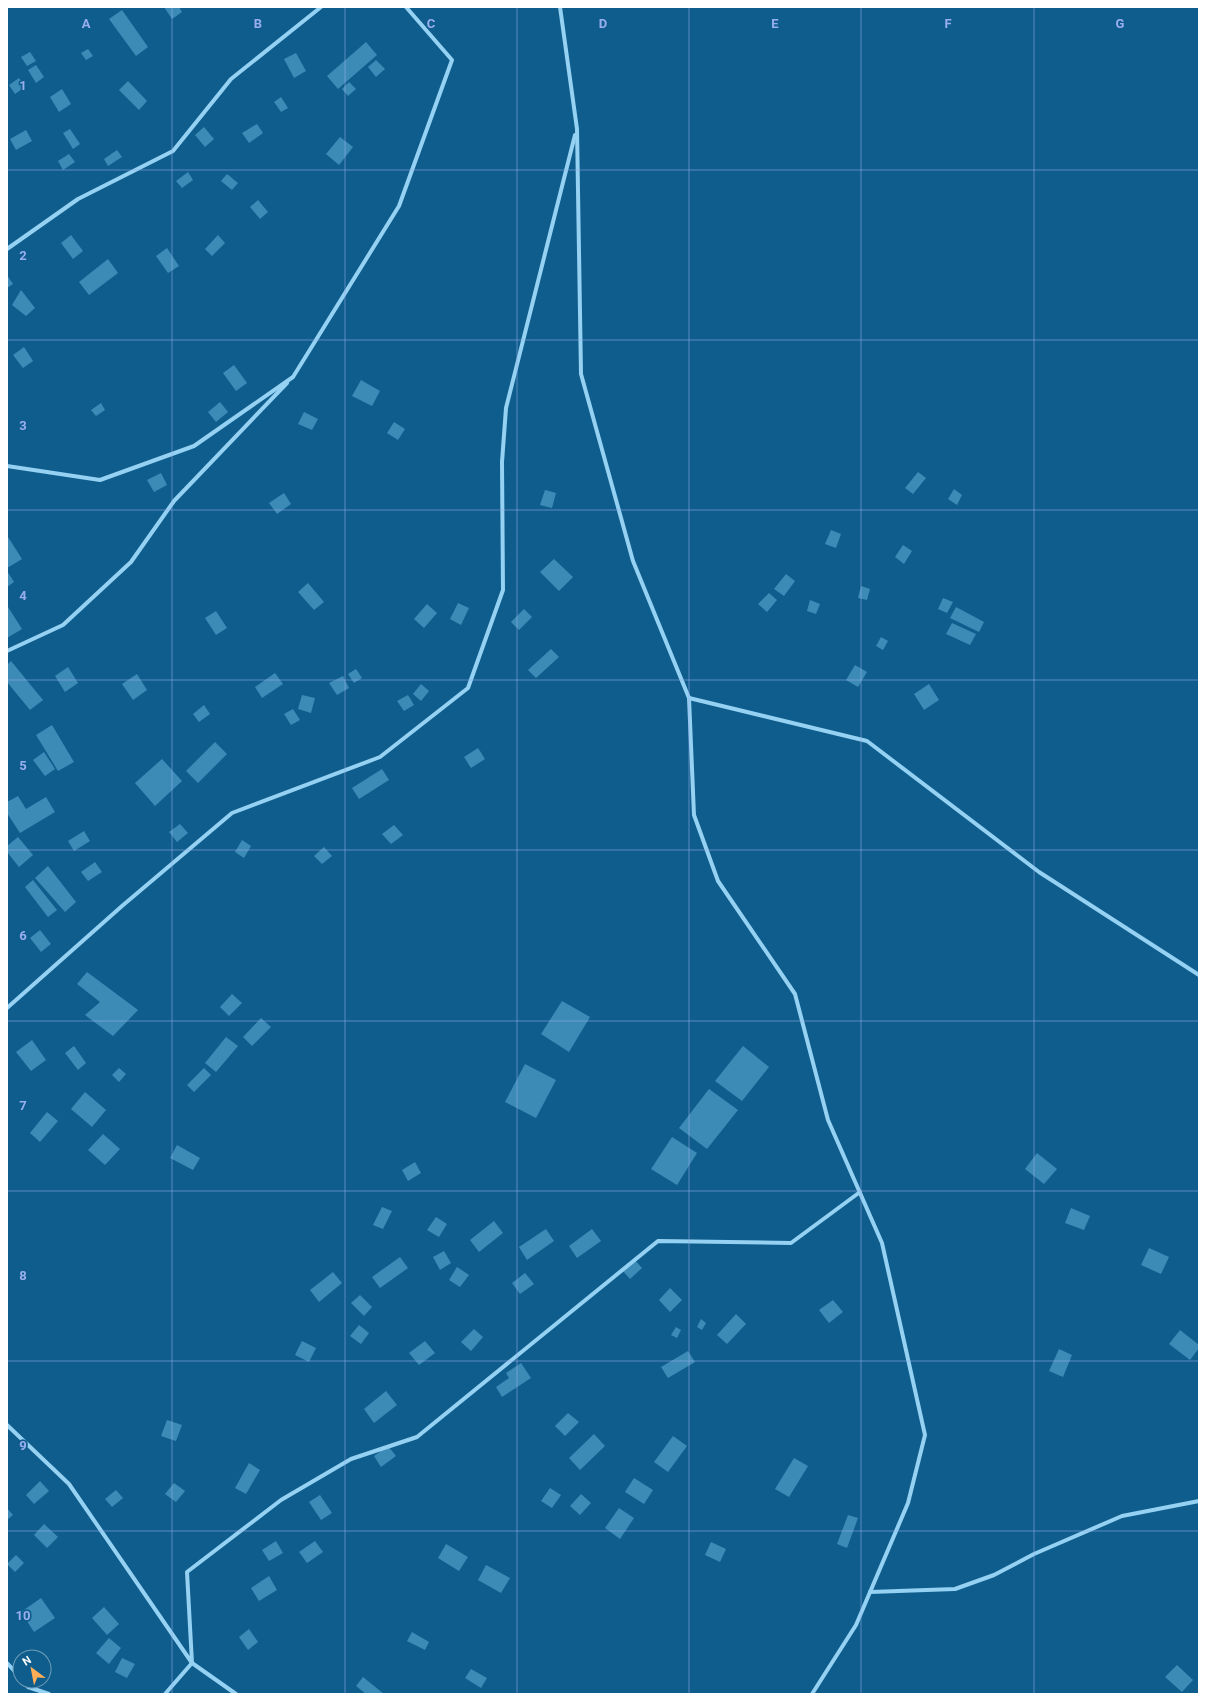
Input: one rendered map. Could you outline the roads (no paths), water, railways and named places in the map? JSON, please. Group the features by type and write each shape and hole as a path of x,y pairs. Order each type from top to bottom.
{"street":[{"path":"7,248 78,199 173,151 231,79 321,7"},
{"path":"7,650 63,625 131,562 174,501 293,377 399,206 452,60 406,7"},
{"path":"560,7 577,129 580,374 633,561 689,698 694,816 718,880 795,994 828,1120 882,1243 926,1435 908,1503 856,1625 812,1694"},
{"path":"7,1008 122,906 232,813 380,756 468,688 503,590 502,462 506,408 577,129"},
{"path":"7,466 100,480 194,446 293,377"},
{"path":"689,698 867,741 1039,872 1199,975"},
{"path":"165,1694 192,1663 187,1572 281,1500 352,1459 418,1437 658,1241 792,1243 860,1192"},
{"path":"7,1425 69,1484 192,1663 236,1694"},
{"path":"870,1592 955,1589 994,1575 1034,1554 1122,1516 1199,1501"},
{"path":"34,1689 49,1694"}]}
